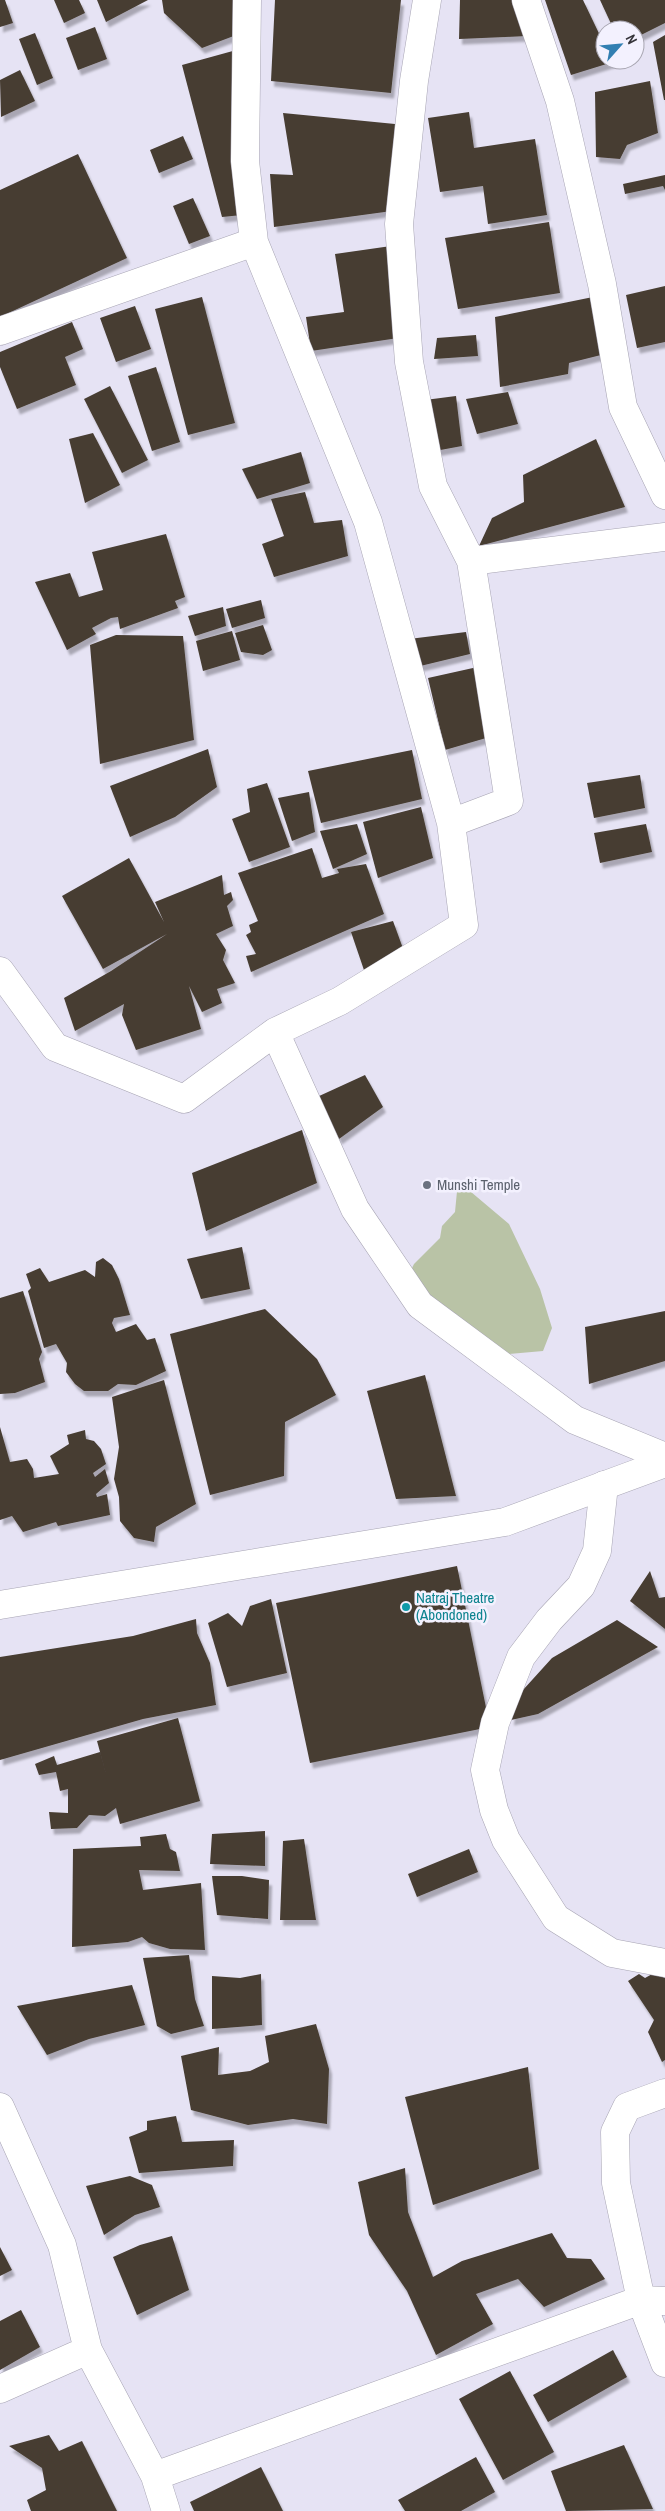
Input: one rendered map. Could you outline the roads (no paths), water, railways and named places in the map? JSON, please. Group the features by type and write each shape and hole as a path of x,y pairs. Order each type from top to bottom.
{"street":[{"path":"0,971 55,1048 184,1099 275,1032 340,1001 464,925 451,823 368,522 254,242 245,161 248,43 247,0"},
{"path":"427,0 414,81 399,224 409,362 433,486 471,560 508,801 451,823"},
{"path":"526,0 560,101 602,284 623,407 665,495"},
{"path":"0,331 254,242"},
{"path":"471,560 665,537"},
{"path":"275,1032 356,1209 420,1305 575,1420 665,1457"},
{"path":"0,1605 505,1522 665,1463"},
{"path":"604,1485 597,1551 580,1586 549,1620 521,1657 496,1723 485,1770 494,1810 506,1840 556,1918 612,1953 665,1963"},
{"path":"665,2093 627,2107 615,2132 616,2183 653,2301 665,2363"},
{"path":"0,2107 62,2245 88,2350 155,2476 166,2511"},
{"path":"155,2476 653,2301"},
{"path":"0,2389 88,2350"}],"place":[{"name":"Munshi Temple","path":"427,1185"},
{"name":"Natraj Theatre (Abondoned)","path":"406,1607"}]}
